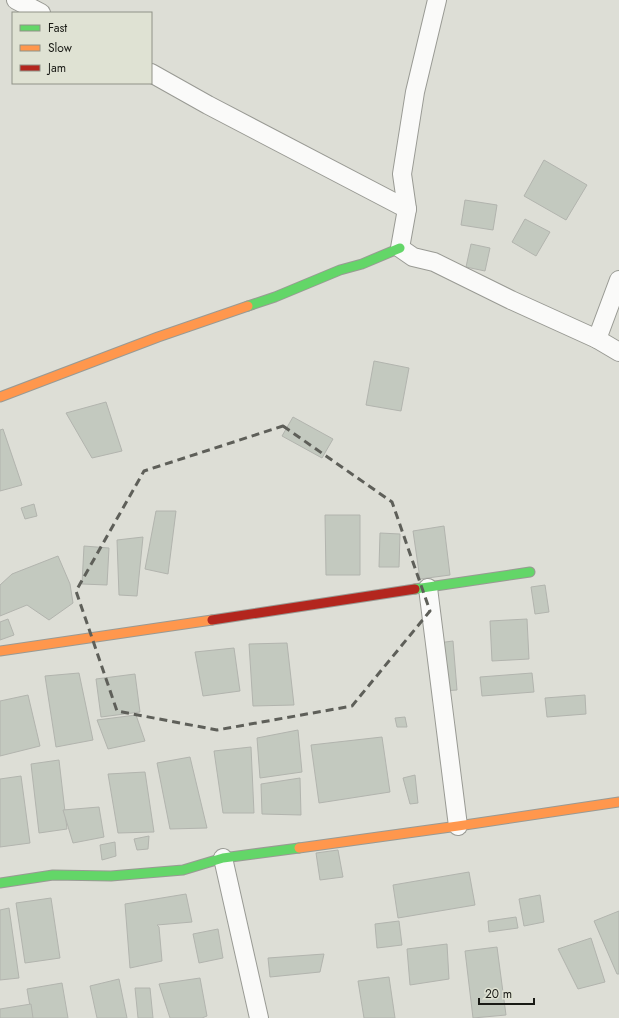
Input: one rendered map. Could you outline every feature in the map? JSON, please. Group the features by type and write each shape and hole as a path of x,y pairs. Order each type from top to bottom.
{"street":[{"path":"16,0 39,12"},
{"path":"400,248 407,209 402,174 415,92 437,0"},
{"path":"152,74 208,105 407,209"},
{"path":"400,248 413,256 434,262 511,300 597,339 619,352"},
{"path":"0,397 158,338 275,297 340,270 362,264 400,248"},
{"path":"597,339 619,280"},
{"path":"0,651 530,572"},
{"path":"428,588 458,826"},
{"path":"0,883 53,875 111,876 183,870 223,858 458,826 619,802"},
{"path":"223,858 259,1018"}],"highlighted area":[{"path":"283,426 392,502 430,611 352,706 217,730 117,711 76,591 144,471"}],"building":[{"path":"544,160 587,185 566,220 524,196"},
{"path":"465,200 497,205 493,230 461,225"},
{"path":"525,219 550,232 536,256 512,242"},
{"path":"471,244 490,248 485,271 466,267"},
{"path":"374,361 409,368 401,411 366,405"},
{"path":"106,402 122,451 92,458 66,413"},
{"path":"293,417 333,439 322,458 282,436"},
{"path":"3,429 22,485 0,491 0,430"},
{"path":"34,504 37,516 25,519 21,508"},
{"path":"156,511 176,511 168,574 145,569"},
{"path":"325,515 360,515 360,575 326,575"},
{"path":"444,526 450,575 420,579 413,531"},
{"path":"380,533 400,534 399,567 379,567"},
{"path":"143,537 137,596 119,595 117,540"},
{"path":"84,546 109,548 107,585 82,584"},
{"path":"58,556 70,584 73,603 49,620 27,605 0,616 0,585 12,574"},
{"path":"545,585 549,612 535,614 531,587"},
{"path":"8,619 14,635 0,640 0,622"},
{"path":"527,619 529,659 492,661 490,621"},
{"path":"453,641 457,690 443,691 438,643"},
{"path":"287,643 294,705 253,706 249,644"},
{"path":"234,648 240,691 203,696 195,652"},
{"path":"79,673 93,740 56,747 45,676"},
{"path":"532,673 534,692 482,696 480,677"},
{"path":"135,674 140,712 101,717 96,679"},
{"path":"28,695 40,746 0,756 0,701"},
{"path":"585,695 586,714 547,717 545,698"},
{"path":"136,715 145,741 108,749 97,720"},
{"path":"405,717 407,727 397,727 395,718"},
{"path":"298,730 302,772 260,778 257,738"},
{"path":"382,737 390,792 319,803 311,745"},
{"path":"251,747 254,813 223,813 214,751"},
{"path":"190,757 207,828 170,829 157,763"},
{"path":"59,760 67,829 39,833 31,764"},
{"path":"145,772 154,832 118,833 108,774"},
{"path":"415,775 418,803 410,804 403,778"},
{"path":"21,776 30,843 0,847 0,779"},
{"path":"300,778 301,815 262,814 261,784"},
{"path":"99,807 104,837 73,843 63,810"},
{"path":"149,836 148,849 137,850 134,839"},
{"path":"115,842 116,856 102,860 100,845"},
{"path":"338,850 343,877 320,880 316,853"},
{"path":"469,872 475,905 398,918 393,885"},
{"path":"186,894 192,922 157,925 159,927 162,961 130,968 125,904"},
{"path":"540,895 544,922 524,926 519,899"},
{"path":"51,898 60,958 25,963 16,903"},
{"path":"9,908 19,978 0,980 0,910"},
{"path":"619,911 619,974 617,974 594,921"},
{"path":"516,917 518,928 489,932 488,921"},
{"path":"399,921 402,945 377,948 375,924"},
{"path":"218,929 223,958 199,963 193,934"},
{"path":"591,938 605,982 578,989 558,949"},
{"path":"447,944 449,979 410,985 407,949"},
{"path":"497,947 506,1015 473,1018 465,951"},
{"path":"324,954 320,972 270,977 268,958"},
{"path":"389,977 395,1018 364,1018 358,981"},
{"path":"200,978 207,1016 202,1018 170,1018 159,984"},
{"path":"119,979 127,1018 97,1018 90,986"},
{"path":"62,983 68,1018 32,1018 27,989"},
{"path":"135,988 150,988 153,1018 138,1018"},
{"path":"31,1004 33,1018 0,1018 0,1009"}],"traffic: fast":[{"path":"248,306 275,297 340,270 362,264 400,248"},
{"path":"415,589 530,572"},
{"path":"0,883 53,875 111,876 183,870 223,858 299,848"}],"traffic: slow":[{"path":"0,397 158,337 248,306"},
{"path":"0,651 212,620"},
{"path":"299,848 619,802"}],"traffic: jam":[{"path":"212,620 415,589"}]}
